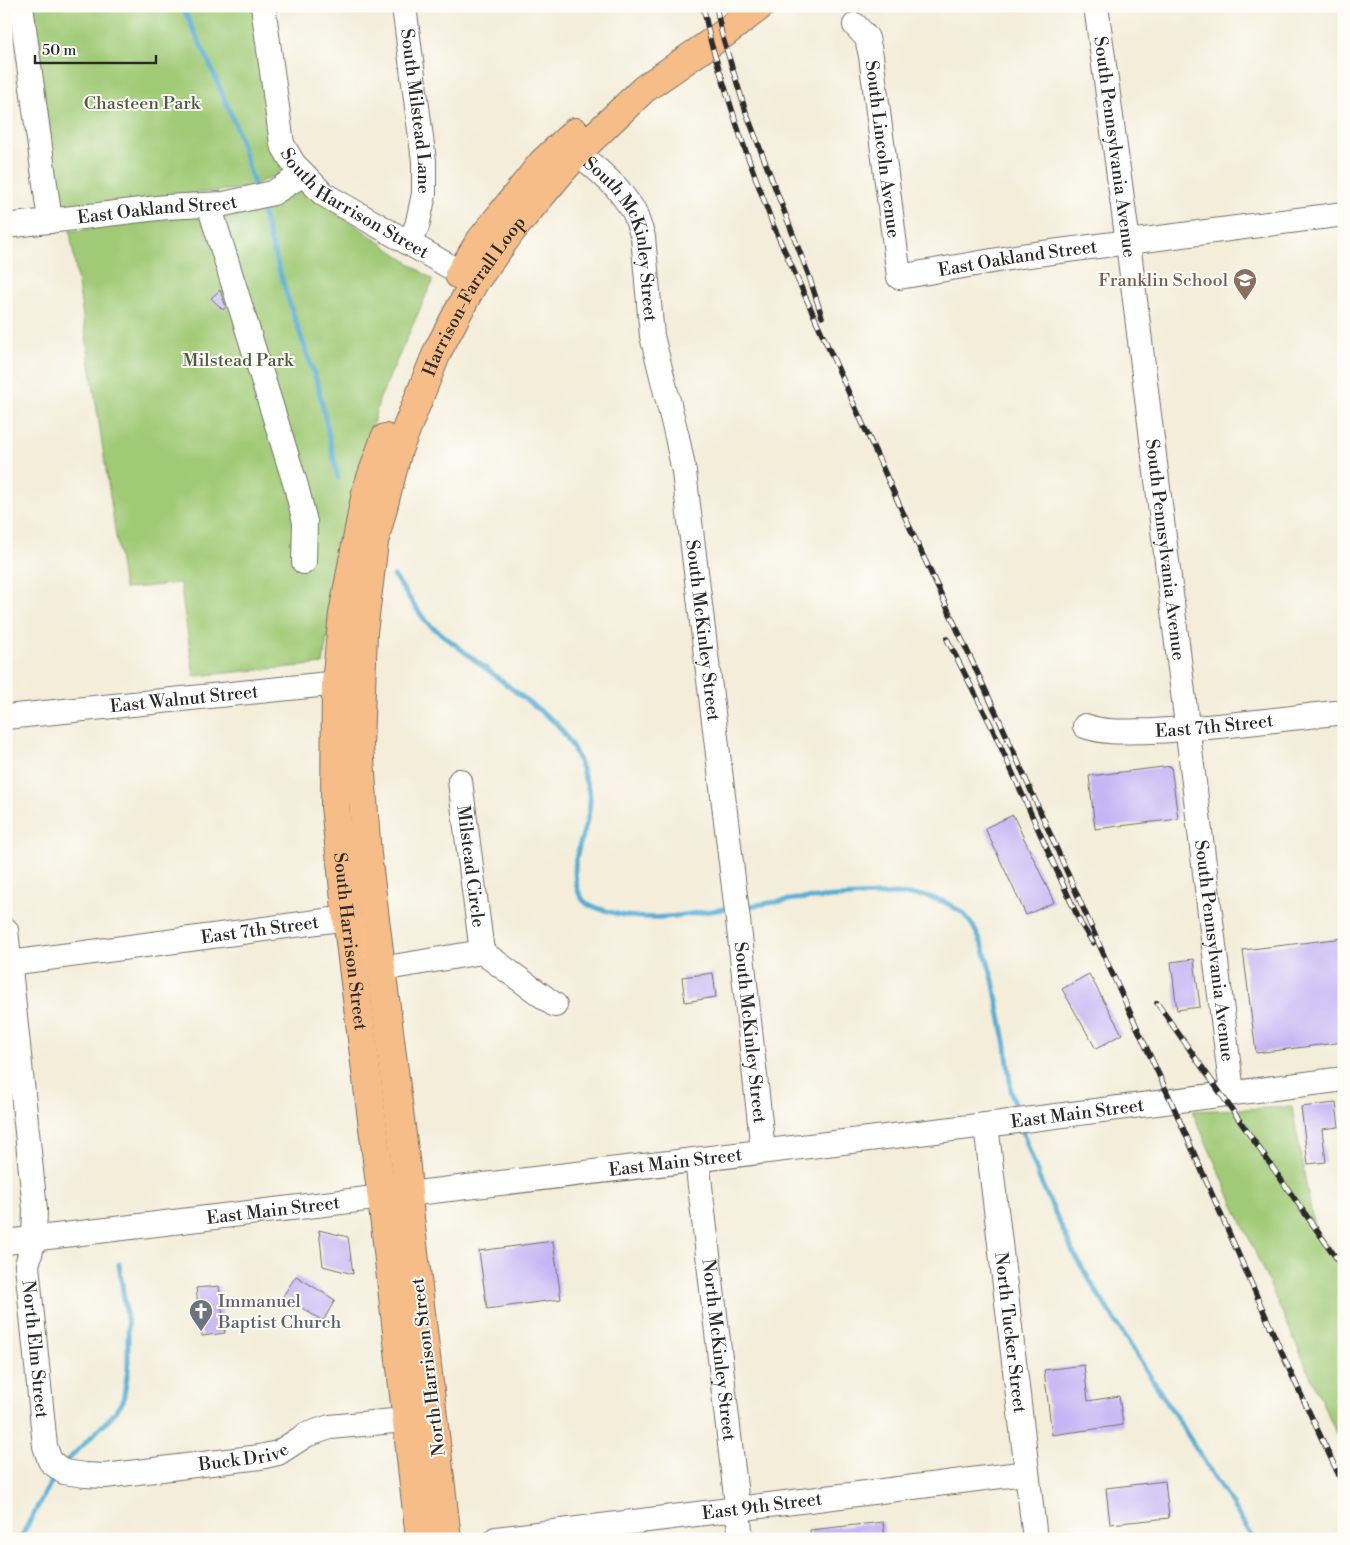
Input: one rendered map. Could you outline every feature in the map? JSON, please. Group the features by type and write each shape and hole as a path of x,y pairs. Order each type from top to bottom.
{"main road":[{"name":"Harrison-Farrall Loop","path":"348,686 363,632 374,542 398,450 467,279 512,230 570,147 657,58 730,6"},
{"name":"Harrison-Farrall Loop","path":"570,147 644,90 760,6"},
{"name":"South Harrison Street","path":"348,686 335,806 381,1198"},
{"name":"South Harrison Street","path":"348,686 358,746 367,855 408,1194"},
{"name":"North Harrison Street","path":"408,1194 447,1539"},
{"name":"North Harrison Street","path":"381,1198 420,1539"}],"street":[{"path":"21,6 50,221"},
{"name":"South Harrison Street","path":"263,6 282,144 293,163 323,194 467,279"},
{"name":"South Milstead Lane","path":"404,6 424,161 424,194 417,226 408,243"},
{"name":"South Pennsylvania Avenue","path":"1096,6 1128,242 1232,1093"},
{"name":"South Lincoln Avenue","path":"855,24 867,38 871,56 899,277"},
{"name":"South McKinley Street","path":"570,147 617,188 634,211 643,237 652,336 684,472 740,937 763,1151"},
{"name":"East Oakland Street","path":"6,226 166,207 216,204 273,193 303,174"},
{"path":"216,204 306,522 304,562"},
{"name":"East Oakland Street","path":"899,277 1021,256 1344,214"},
{"name":"East Walnut Street","path":"6,717 348,686"},
{"name":"East 7th Street","path":"1085,726 1098,731 1119,732 1187,729 1344,712"},
{"name":"Milstead Circle","path":"460,781 482,952"},
{"path":"347,918 381,969 482,952 555,1005"},
{"name":"East 7th Street","path":"10,963 347,918"},
{"name":"North Elm Street","path":"6,930 36,1209 34,1239 27,1265 45,1446 50,1461"},
{"name":"East Main Street","path":"6,1242 989,1125 1344,1079"},
{"name":"North Tucker Street","path":"989,1125 1034,1539"},
{"name":"North McKinley Street","path":"697,1160 741,1539"},
{"name":"Buck Drive","path":"50,1461 64,1472 105,1476 278,1453 306,1435 330,1427 434,1418"},
{"name":"East 9th Street","path":"496,1539 1026,1473"}],"green space":[{"name":"Chasteen Park","path":"31,6 254,6 272,151 288,171 245,188 58,210"},
{"name":"Milstead Park","path":"301,187 433,280 379,400 344,534 323,664 194,676 180,583 124,589 70,231 274,206"},
{"path":"1292,1107 1314,1227 1344,1266 1344,1451 1192,1111"}],"building":[{"path":"220,290 226,307 223,310 211,298"},
{"path":"1171,766 1178,819 1095,829 1089,776"},
{"path":"1013,815 1054,902 1026,915 985,828"},
{"path":"1344,938 1344,1042 1256,1053 1243,950"},
{"path":"1194,959 1200,1007 1177,1010 1171,962"},
{"path":"713,973 716,997 685,1002 682,977"},
{"path":"1089,974 1122,1034 1096,1049 1062,989"},
{"path":"1336,1103 1339,1127 1322,1129 1326,1162 1308,1164 1301,1107"},
{"path":"319,1230 348,1237 353,1274 323,1266"},
{"path":"553,1241 561,1299 487,1309 479,1251"},
{"path":"296,1276 335,1300 323,1321 283,1296"},
{"path":"219,1286 225,1333 202,1336 196,1288"},
{"path":"1084,1365 1088,1401 1119,1396 1123,1425 1052,1435 1044,1370"},
{"path":"1165,1481 1169,1518 1110,1524 1106,1488"},
{"path":"883,1522 885,1539 811,1539 810,1530"}],"waterway":[{"path":"182,6 236,126 256,191"},
{"path":"259,202 288,299 318,385 338,478"},
{"path":"394,576 426,622 556,723 570,743 580,763 590,796 590,807 575,868 579,894 585,902 594,908 635,917 651,918 731,908"},
{"path":"742,907 796,899 896,894 926,896 945,902 963,913 973,926 983,946 993,980 1006,1046 1011,1091 1018,1114"},
{"path":"1021,1127 1040,1180 1074,1254 1254,1539"},
{"path":"65,1463 111,1417 123,1401 128,1370 128,1325 119,1264"},
{"path":"20,1539 56,1473"}],"railway":[{"path":"703,6 711,43 741,138 773,225 1004,730 1289,1369 1344,1486"},
{"path":"716,6 722,35 746,112 809,276 822,317"},
{"path":"947,639 990,723 1081,924 1093,943"},
{"path":"1157,1003 1344,1269"}],"place":[{"name":"Franklin School","path":"1245,301"},
{"name":"Immanuel Baptist Church","path":"201,1332"}]}
